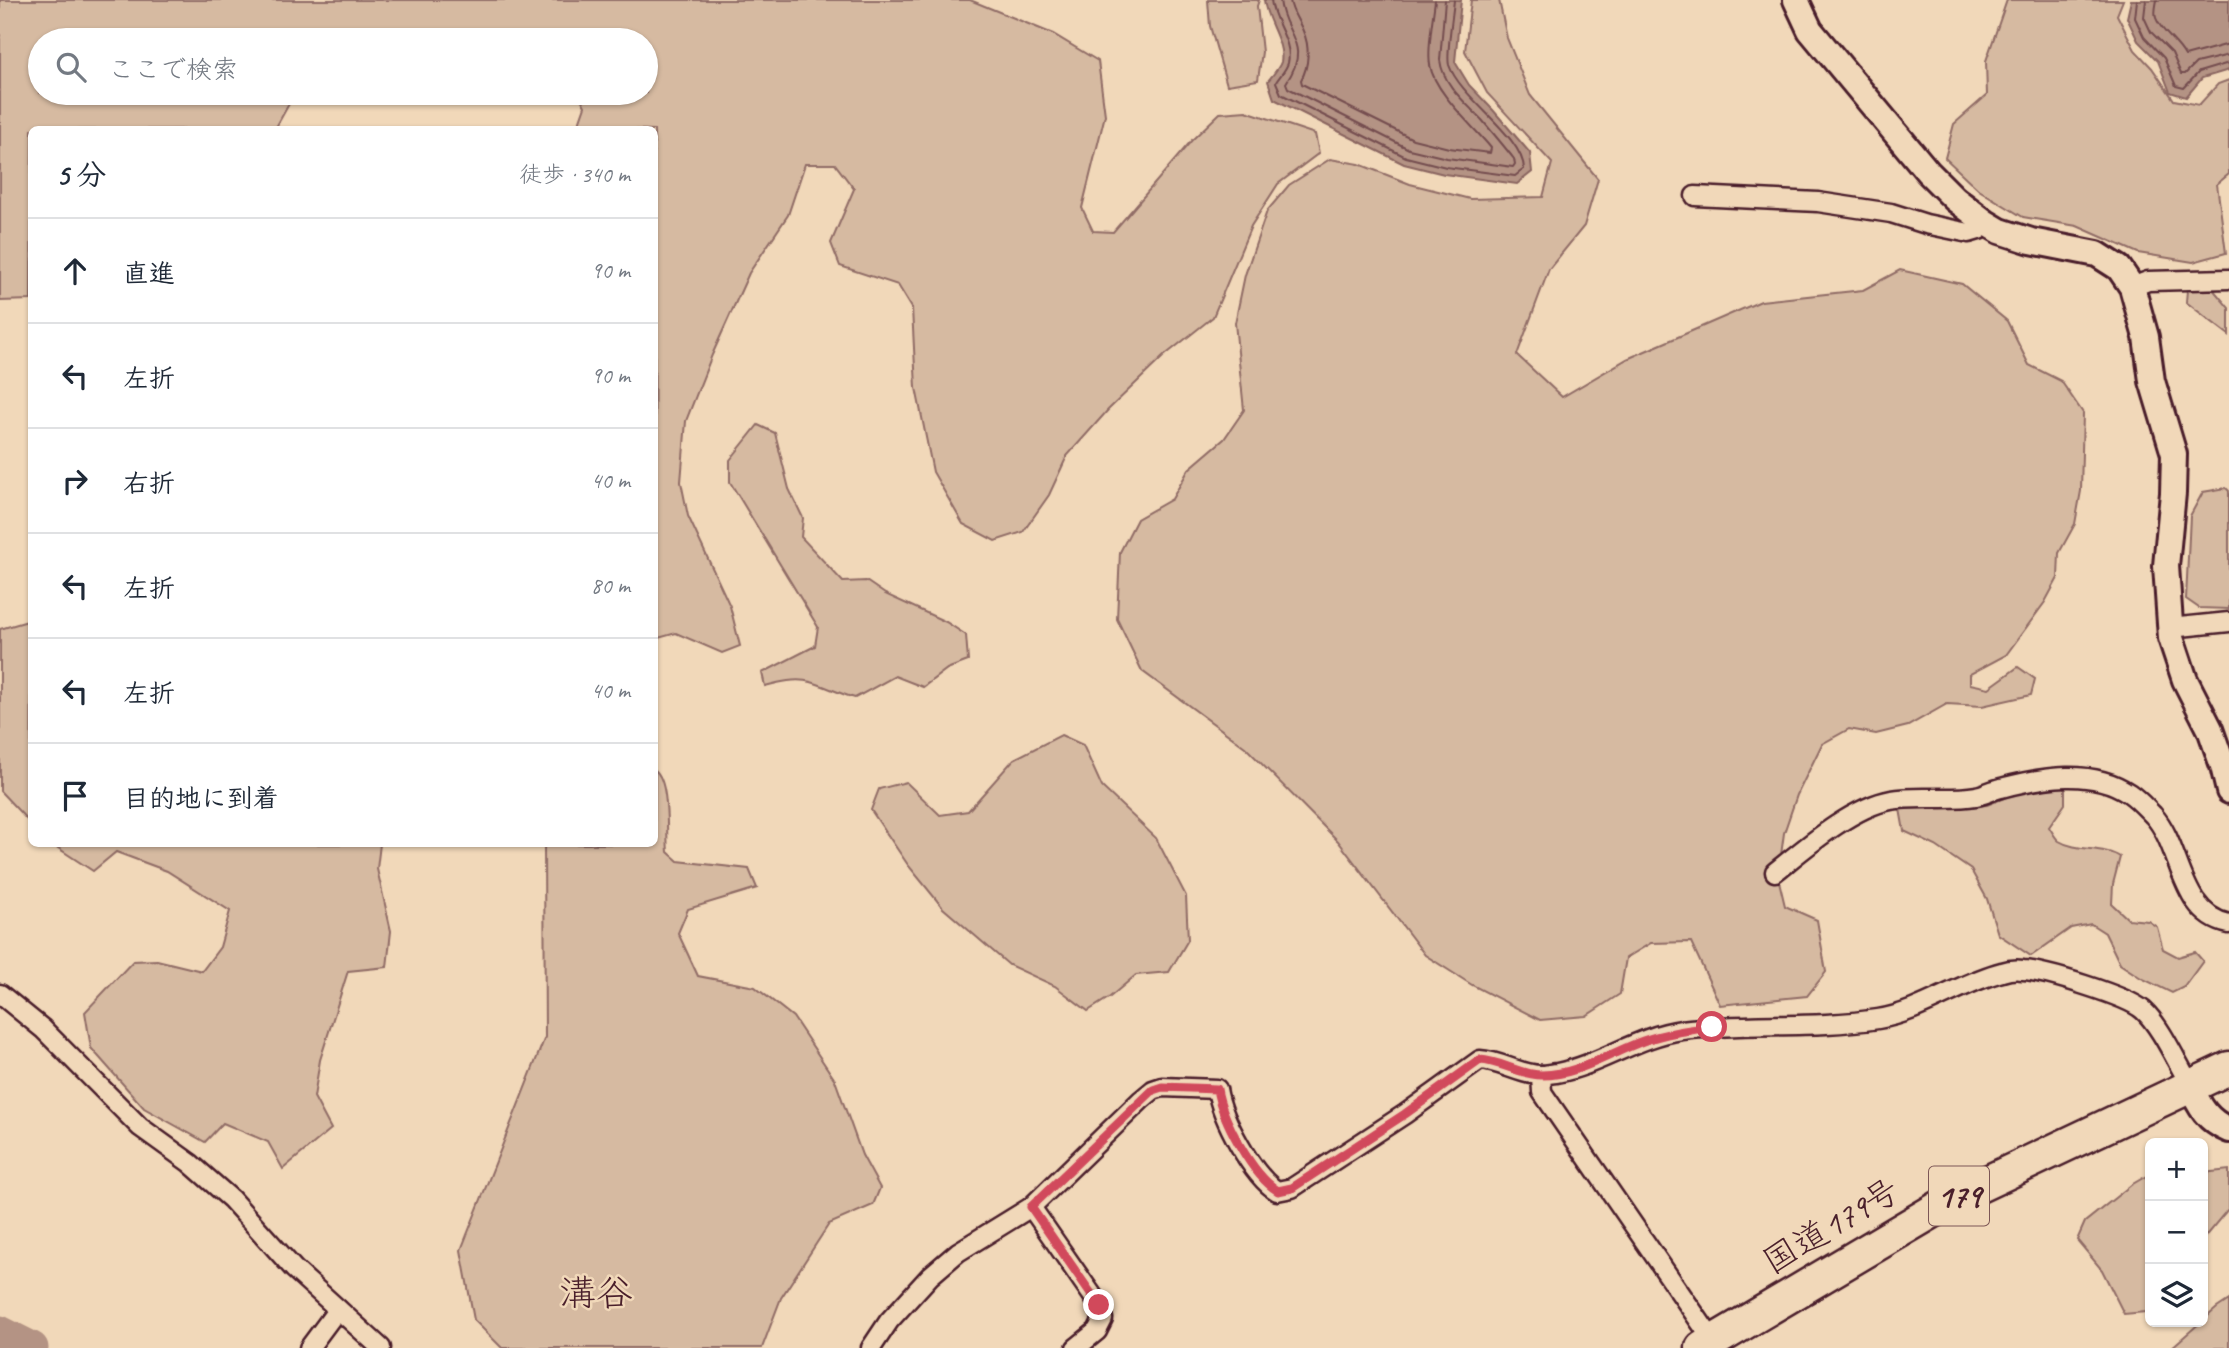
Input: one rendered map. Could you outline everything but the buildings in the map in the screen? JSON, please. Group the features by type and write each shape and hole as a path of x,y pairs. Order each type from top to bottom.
{"highway":[{"name":"国道179号","path":"1711,1346 1962,1194 2229,1068"}],"street":[{"path":"1796,0 1810,30 1893,132 1955,200 2000,231 2031,241 2097,254 2119,268 2132,287 2146,337 2152,380 2174,454 2166,566 2171,638 2185,680 2210,729 2229,791"},
{"path":"1695,196 1818,202 1891,213 1969,233 1979,230 1985,222"},
{"path":"2132,287 2148,281 2229,279"},
{"path":"2170,628 2229,622"},
{"path":"1774,872 1850,817 1888,800 1922,796 1977,796 2000,788 2067,776 2105,781 2130,793 2155,818 2189,892 2205,912 2222,923 2229,924"},
{"path":"871,1348 888,1321 930,1276 957,1252 1031,1207 1142,1100 1153,1090 1162,1087 1217,1089 1220,1108 1254,1168 1266,1184 1278,1191 1292,1188 1304,1181 1480,1060 1490,1060 1541,1075 1578,1069 1642,1042 1678,1031 1712,1027 1837,1024 1882,1019 1931,1002 2003,971 2024,970 2082,985 2142,1009 2153,1021 2191,1086 2199,1106 2215,1124 2229,1130"},
{"path":"0,994 43,1029 140,1127 190,1163 231,1199 294,1269 381,1348"},
{"path":"1541,1075 1542,1092 1711,1346"},
{"path":"1031,1207 1099,1305 1103,1319 1097,1331 1076,1348"},
{"path":"309,1348 338,1309"}],"shaded area":[{"path":"0,0 970,0 1053,34 1098,61 1105,115 1082,208 1093,231 1113,232 1192,140 1220,113 1246,111 1315,134 1319,153 1278,184 1251,226 1213,317 1164,356 1108,410 1067,456 1049,495 1023,532 995,541 963,524 933,472 916,388 912,308 898,285 840,266 831,243 854,189 835,164 805,164 788,215 749,273 686,421 681,482 688,516 730,606 740,646 722,653 676,633 658,638 658,126 578,126 584,105 658,105 658,28 28,28 28,105 288,105 277,126 28,126 28,300 0,301"},
{"path":"1208,0 1259,0 1257,6 1262,52 1258,80 1227,85 1210,26"},
{"path":"1471,0 1499,0 1507,38 1530,95 1598,179 1584,226 1549,269 1517,355 1562,397 1627,359 1761,301 1863,290 1900,270 1962,284 2007,321 2029,365 2061,381 2083,413 2081,491 2075,524 2059,553 2058,578 2045,602 2006,655 1970,674 1970,684 1989,688 2018,667 2035,679 2031,695 1982,706 1947,704 1908,726 1876,734 1849,729 1822,744 1797,795 1784,833 1778,877 1785,906 1817,920 1826,972 1807,996 1720,1005 1691,942 1651,943 1626,958 1620,994 1586,1016 1540,1020 1472,985 1425,955 1338,841 1245,747 1142,671 1117,619 1120,552 1137,519 1172,499 1189,469 1224,439 1244,410 1235,323 1245,275 1267,211 1289,185 1330,159 1359,164 1410,184 1470,199 1543,197 1552,163 1487,93 1465,51"},
{"path":"2007,0 2123,0 2117,15 2135,50 2152,68 2174,100 2199,105 2218,84 2229,80 2229,174 2217,184 2226,253 2193,262 2138,253 2077,226 2023,217 1979,190 1945,158 1954,124 1987,95 1986,61"},
{"path":"2212,288 2229,308 2229,335 2186,302 2187,290"},
{"path":"758,425 775,433 789,489 803,518 801,537 843,582 866,581 885,594 946,622 966,635 968,661 947,669 923,687 895,676 855,698 800,680 765,686 762,673 815,646 818,627 730,482 730,460"},
{"path":"2226,488 2229,491 2229,609 2199,608 2186,599 2190,516 2203,492"},
{"path":"28,621 28,821 0,791 0,629"},
{"path":"1061,735 1083,745 1102,787 1156,838 1186,896 1188,940 1169,972 1136,975 1088,1011 1055,986 1009,965 943,908 908,865 871,810 879,789 906,782 940,815 968,811 1014,759"},
{"path":"658,774 665,796 668,852 678,861 749,869 757,888 688,909 678,933 698,976 755,987 793,1017 835,1080 862,1155 880,1188 873,1205 829,1224 781,1298 762,1348 502,1348 474,1320 461,1250 545,1037 544,847 658,847"},
{"path":"2036,785 2065,786 2065,804 2049,827 2059,841 2074,847 2106,851 2120,857 2113,884 2112,904 2128,919 2148,921 2157,927 2163,949 2178,957 2195,952 2203,961 2184,987 2172,993 2120,964 2105,933 2091,924 2071,928 2031,956 1998,934 1987,899 1971,870 1936,846 1904,831 1900,809 1916,804 1951,807 1987,805"},
{"path":"57,847 380,847 377,869 391,931 387,967 348,971 320,1060 314,1097 331,1129 283,1169 268,1142 223,1123 205,1142 144,1108 91,1048 85,1012 133,961 157,960 202,971 220,947 230,911 167,871 116,852 93,871"},
{"path":"2229,1170 2229,1208 2208,1233 2208,1201 2208,1172"},
{"path":"2145,1177 2145,1312 2124,1314 2102,1270 2077,1240 2085,1222"},
{"path":"2229,1300 2229,1348 2171,1348 2195,1327 2208,1327 2208,1316"}],"water":[{"path":"1264,0 1461,0 1455,62 1469,85 1530,153 1532,172 1517,184 1444,174 1404,164 1274,99 1268,81 1280,64 1282,55"},
{"path":"2131,0 2229,0 2229,70 2202,78 2186,97 2170,92 2158,61 2138,41 2127,18"}],"waterway":[{"path":"0,1332 32,1348"}],"district":[{"name":"溝谷","path":"596,1292"}],"route":[{"path":"1099,1305 1031,1207 1153,1090 1162,1087 1217,1089 1220,1108 1254,1168 1266,1184 1278,1191 1292,1188 1405,1114 1455,1075 1480,1060 1490,1060 1541,1075 1578,1069 1642,1042 1678,1031 1712,1027"}]}
